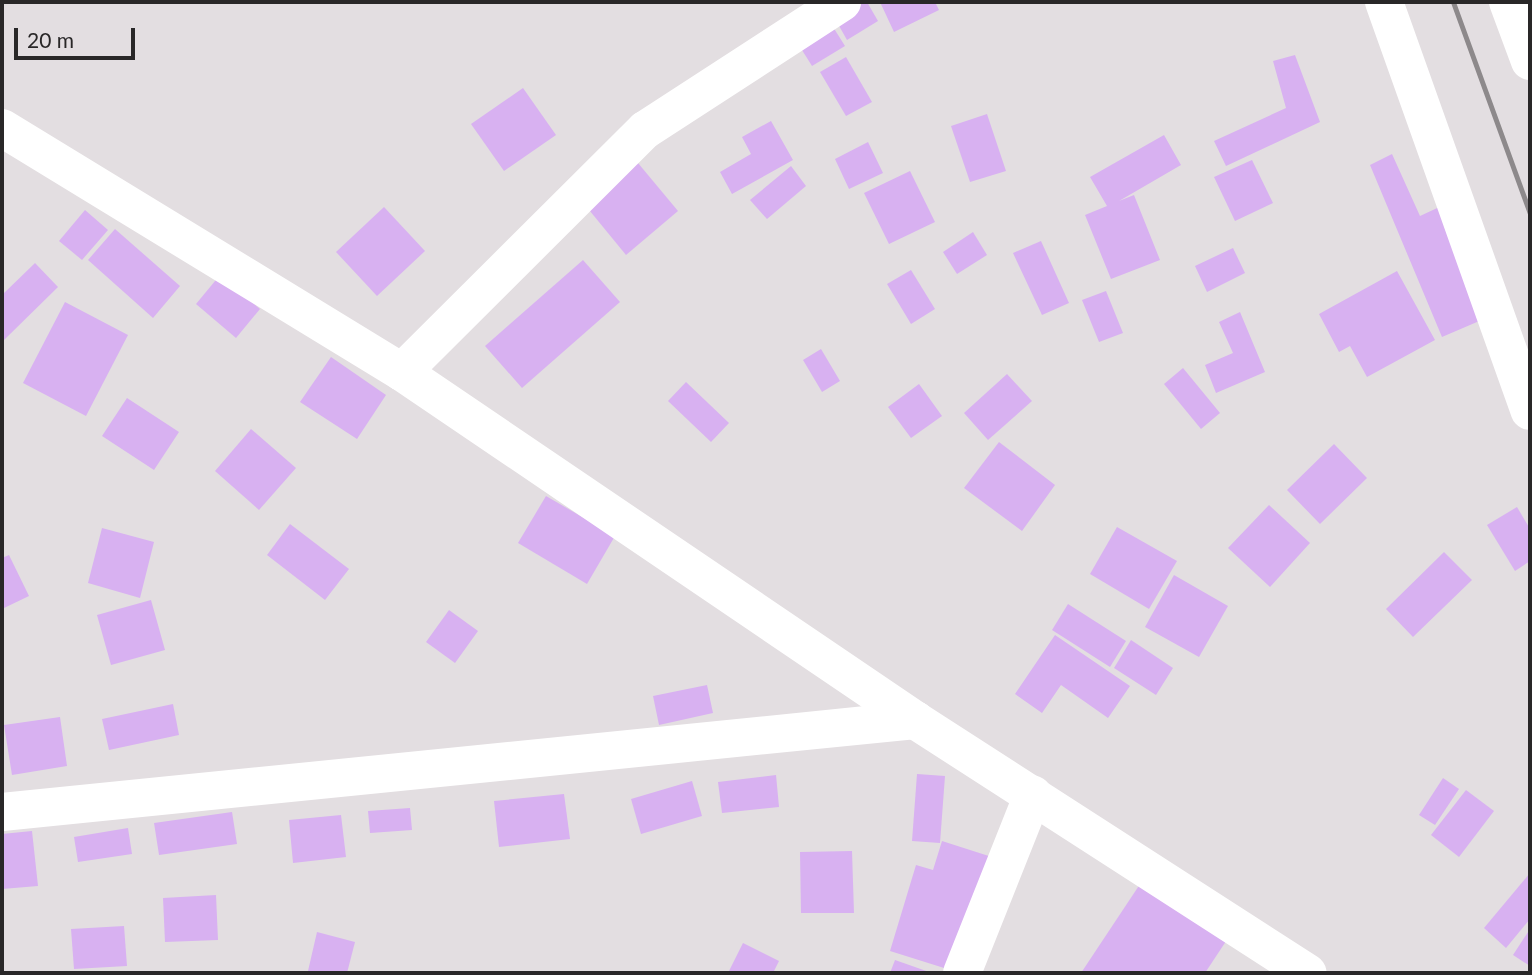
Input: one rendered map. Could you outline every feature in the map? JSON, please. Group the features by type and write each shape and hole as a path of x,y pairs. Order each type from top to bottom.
{"street":[{"path":"402,372 645,131 842,2"},
{"path":"1384,2 1530,411"},
{"path":"1508,2 1530,61"},
{"path":"2,128 402,372 915,720 1307,973"},
{"path":"2,812 915,720"},
{"path":"962,973 1033,795"}],"building":[{"path":"841,2 867,2 878,21 847,40 829,8"},
{"path":"880,2 935,2 939,10 894,32"},
{"path":"818,3 845,46 812,66 785,23"},
{"path":"1295,55 1320,122 1226,166 1214,141 1286,108 1273,61"},
{"path":"846,57 872,102 846,116 820,72"},
{"path":"523,88 556,135 504,171 471,124"},
{"path":"987,114 1006,171 970,182 951,126"},
{"path":"771,121 793,160 732,194 720,172 751,154 742,137"},
{"path":"1164,135 1181,165 1119,201 1134,195 1160,260 1111,279 1085,215 1107,206 1090,177"},
{"path":"868,142 883,173 849,189 835,159"},
{"path":"628,151 678,211 626,255 576,194"},
{"path":"1392,154 1420,216 1448,203 1498,313 1442,337 1370,165"},
{"path":"1252,160 1273,203 1235,221 1214,177"},
{"path":"791,166 806,186 767,219 750,200"},
{"path":"910,171 935,222 889,244 864,193"},
{"path":"384,207 425,251 377,296 336,252"},
{"path":"85,210 108,230 82,260 59,241"},
{"path":"115,229 180,286 153,318 88,260"},
{"path":"973,232 987,255 957,274 943,252"},
{"path":"1041,241 1069,303 1042,315 1013,253"},
{"path":"1233,248 1245,273 1207,292 1195,266"},
{"path":"583,260 620,302 522,388 485,346"},
{"path":"35,263 58,287 2,342 2,295"},
{"path":"911,270 935,309 911,324 887,284"},
{"path":"1397,271 1435,340 1367,377 1350,346 1339,352 1319,314"},
{"path":"220,275 260,309 236,338 196,304"},
{"path":"1106,291 1123,333 1099,342 1082,300"},
{"path":"65,302 128,335 86,416 23,383"},
{"path":"1240,312 1265,372 1216,393 1205,365 1233,353 1219,322"},
{"path":"821,349 840,381 822,392 803,360"},
{"path":"331,357 386,395 357,439 300,402"},
{"path":"1183,368 1220,413 1201,429 1164,384"},
{"path":"1007,374 1032,401 988,440 964,413"},
{"path":"686,382 729,423 711,442 668,401"},
{"path":"919,384 942,416 911,438 888,407"},
{"path":"127,398 179,432 154,470 102,436"},
{"path":"251,429 296,468 259,510 215,471"},
{"path":"999,442 1055,485 1022,531 964,488"},
{"path":"1334,444 1367,478 1320,524 1287,490"},
{"path":"546,496 615,536 587,584 518,543"},
{"path":"1269,505 1310,543 1270,587 1228,548"},
{"path":"1517,507 1530,529 1530,561 1515,571 1487,525"},
{"path":"290,524 349,569 325,600 267,555"},
{"path":"1117,527 1177,561 1149,609 1090,574"},
{"path":"102,528 154,542 140,598 88,583"},
{"path":"1444,552 1472,580 1413,637 1386,609"},
{"path":"9,555 29,596 2,609 2,558"},
{"path":"1174,575 1228,606 1199,657 1145,627"},
{"path":"151,600 165,650 111,665 97,615"},
{"path":"1068,604 1126,641 1110,667 1052,630"},
{"path":"449,610 478,631 455,663 426,642"},
{"path":"1055,635 1130,686 1108,718 1061,685 1042,713 1015,694"},
{"path":"1131,640 1173,668 1156,695 1114,668"},
{"path":"707,685 713,713 659,725 653,696"},
{"path":"173,704 179,735 109,750 102,719"},
{"path":"60,717 67,766 12,775 4,725"},
{"path":"917,774 945,776 940,843 912,841"},
{"path":"776,775 779,807 722,813 718,782"},
{"path":"1443,778 1459,789 1435,825 1419,815"},
{"path":"692,781 702,816 641,834 631,799"},
{"path":"1466,790 1494,811 1459,857 1431,835"},
{"path":"564,794 570,839 499,847 494,801"},
{"path":"410,808 412,830 370,833 368,811"},
{"path":"232,812 237,844 159,855 154,823"},
{"path":"341,815 346,857 293,863 289,820"},
{"path":"128,828 132,854 78,862 74,837"},
{"path":"32,831 38,886 2,889 2,834"},
{"path":"942,841 995,858 960,973 890,951 916,865 933,870"},
{"path":"852,851 854,913 801,913 800,852"},
{"path":"1156,860 1242,917 1205,973 1081,973"},
{"path":"1530,873 1530,919 1506,948 1484,928"},
{"path":"216,895 218,940 165,942 163,898"},
{"path":"124,926 127,966 74,969 71,929"},
{"path":"1530,929 1530,966 1513,955"},
{"path":"317,932 355,942 347,973 308,971"},
{"path":"743,943 779,961 773,973 729,971"},
{"path":"895,960 932,973 890,973"}],"railway":[{"path":"1453,2 1530,213"}]}
